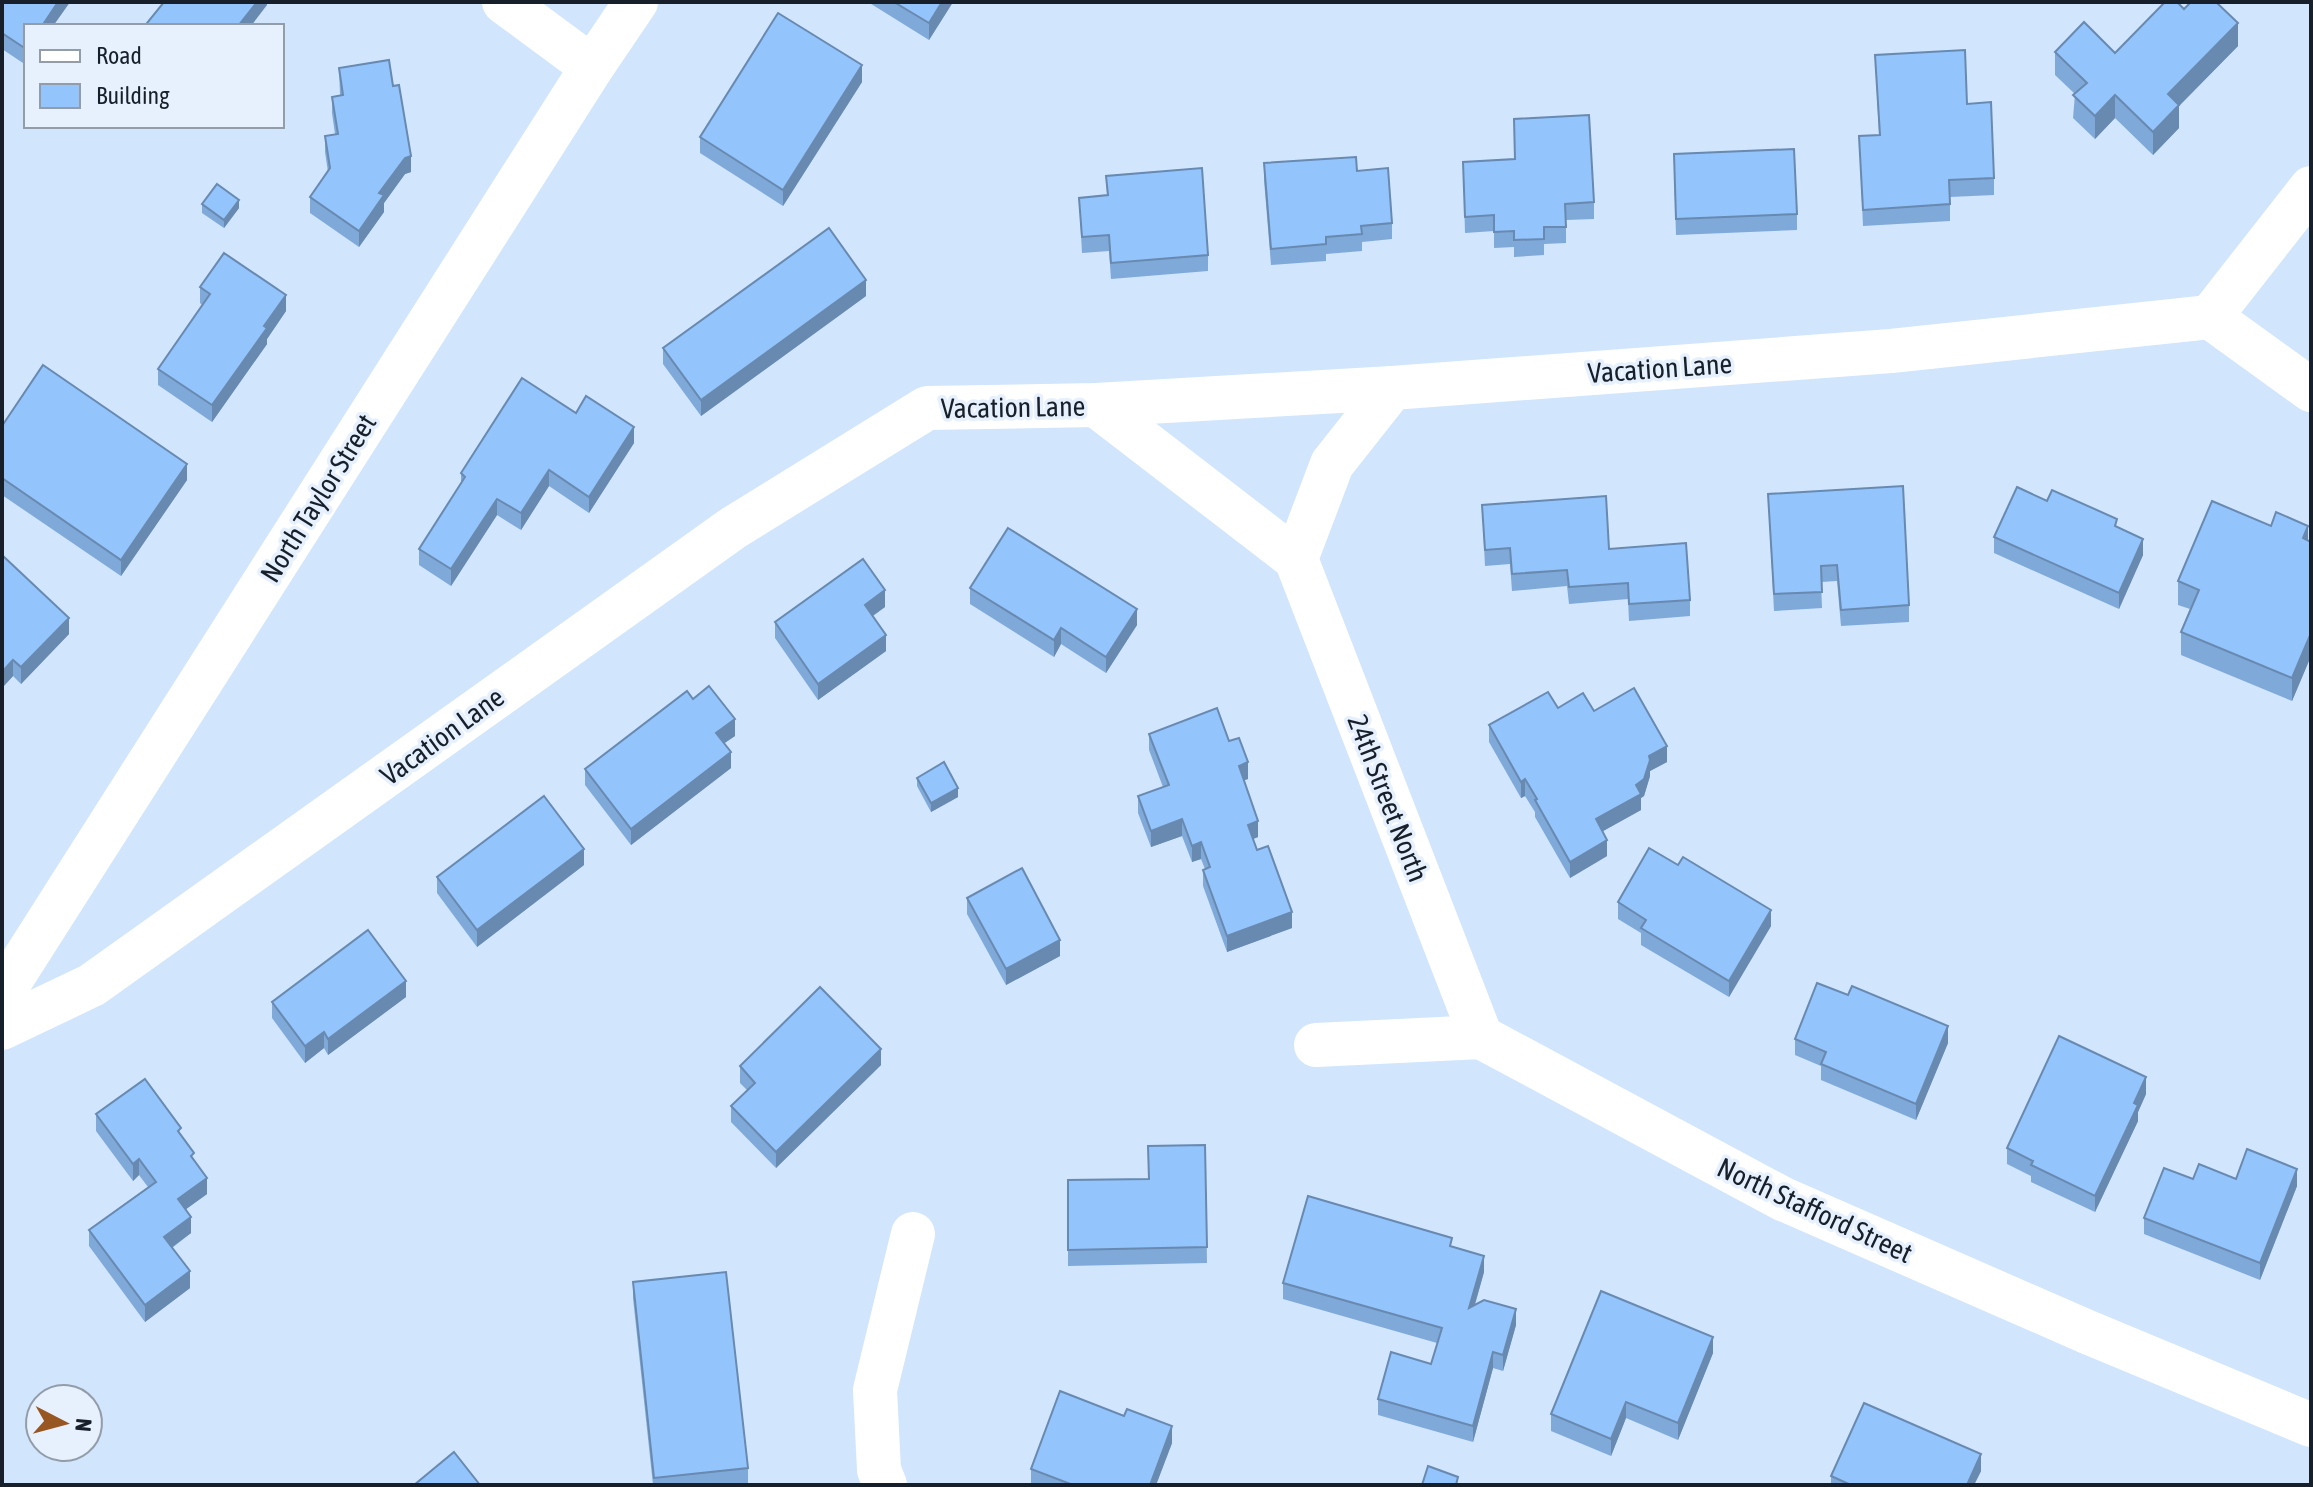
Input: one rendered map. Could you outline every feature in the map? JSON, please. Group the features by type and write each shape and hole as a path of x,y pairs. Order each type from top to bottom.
{"street":[{"path":"504,2 592,67"},
{"name":"North Taylor Street","path":"2,994 636,2"},
{"path":"2311,188 2210,317 2311,390"},
{"name":"Vacation Lane","path":"2,1028 92,985 733,528 927,408 1096,405 1392,388 1891,351 2210,317"},
{"path":"1096,405 1296,559 1332,464 1392,388"},
{"name":"24th Street North","path":"1296,559 1481,1037"},
{"path":"1316,1045 1481,1037"},
{"name":"North Stafford Street","path":"1481,1037 1783,1199 2085,1331 2311,1425"},
{"path":"885,1485 879,1470 875,1390 913,1234"}],"building":[{"path":"2,2 58,2 43,24 24,24 24,48 2,33"},
{"path":"164,2 257,2 240,24 147,23"},
{"path":"894,2 942,2 929,23"},
{"path":"2165,2 2177,2 2184,9 2191,2 2216,2 2238,23 2168,94 2179,105 2153,132 2115,95 2095,116 2073,95 2087,83 2055,52 2084,22 2115,53"},
{"path":"778,13 862,65 783,190 700,137"},
{"path":"1965,50 1967,104 1991,102 1994,178 1949,180 1950,204 1863,210 1859,136 1880,135 1875,55"},
{"path":"389,60 393,86 399,85 411,156 405,158 379,193 384,195 359,231 310,197 330,168 325,136 338,134 332,97 343,95 339,68"},
{"path":"1589,115 1594,202 1565,204 1566,227 1544,227 1544,239 1514,240 1514,231 1494,232 1494,215 1465,217 1463,162 1515,159 1514,119"},
{"path":"1794,149 1797,214 1676,219 1674,154"},
{"path":"1356,157 1357,171 1388,168 1392,223 1361,226 1362,234 1326,237 1326,244 1271,249 1264,163"},
{"path":"1202,168 1208,255 1111,263 1109,235 1082,237 1079,198 1108,195 1106,176"},
{"path":"217,184 239,200 224,220 202,204"},
{"path":"829,228 866,280 701,400 663,348"},
{"path":"224,253 286,295 264,326 267,328 212,405 158,369 210,294 200,287"},
{"path":"43,365 187,464 121,560 2,478 2,426"},
{"path":"522,378 576,413 586,396 634,427 589,497 549,470 521,513 497,499 451,569 419,549 465,477 461,473"},
{"path":"1903,486 1909,605 1841,610 1837,565 1821,566 1822,592 1774,594 1768,494"},
{"path":"2017,487 2047,501 2052,490 2117,519 2115,526 2143,539 2119,593 1994,537"},
{"path":"1606,496 1609,549 1686,543 1690,600 1629,604 1628,583 1569,587 1567,570 1512,574 1510,548 1485,550 1482,505"},
{"path":"2212,501 2271,526 2276,512 2308,526 2303,538 2311,542 2311,633 2292,678 2181,632 2199,590 2178,581"},
{"path":"1008,528 1137,609 1106,657 1061,628 1054,640 970,588"},
{"path":"2,555 69,618 21,667 13,660 2,672"},
{"path":"863,559 885,590 865,605 886,635 818,684 775,622"},
{"path":"709,686 735,719 716,733 731,752 631,829 585,769 687,691 693,699"},
{"path":"1634,688 1667,746 1649,756 1644,779 1636,785 1641,794 1596,819 1607,840 1570,862 1537,799 1525,779 1521,782 1489,725 1548,692 1558,708 1583,693 1594,711"},
{"path":"1217,708 1229,741 1239,738 1248,762 1239,766 1258,821 1248,825 1257,850 1268,846 1292,912 1227,936 1203,870 1210,867 1201,842 1192,846 1182,819 1151,831 1138,796 1169,785 1149,734"},
{"path":"944,762 958,788 931,803 917,778"},
{"path":"544,796 584,849 477,930 437,877"},
{"path":"1649,848 1678,865 1683,857 1771,910 1729,981 1641,928 1646,920 1618,902"},
{"path":"1022,868 1060,940 1006,969 967,898"},
{"path":"368,930 406,981 328,1039 324,1032 305,1046 272,1002"},
{"path":"1817,983 1848,995 1852,986 1948,1026 1916,1104 1821,1064 1826,1052 1795,1039"},
{"path":"820,987 881,1049 776,1152 731,1106 755,1083 740,1066"},
{"path":"2059,1036 2146,1077 2134,1103 2138,1105 2095,1196 2031,1165 2033,1161 2007,1148"},
{"path":"145,1079 181,1128 178,1131 194,1153 191,1156 207,1178 178,1199 191,1217 164,1237 190,1271 145,1305 89,1230 156,1182 139,1159 133,1164 96,1114"},
{"path":"1205,1145 1207,1247 1068,1250 1068,1180 1149,1179 1148,1146"},
{"path":"2247,1149 2297,1169 2260,1263 2144,1218 2164,1168 2193,1179 2199,1164 2236,1179"},
{"path":"1308,1196 1452,1238 1450,1246 1484,1256 1469,1308 1484,1300 1516,1309 1503,1355 1493,1352 1473,1426 1378,1399 1391,1352 1431,1364 1442,1328 1283,1283"},
{"path":"726,1272 748,1468 654,1478 633,1282"},
{"path":"1601,1291 1713,1337 1678,1423 1626,1402 1611,1439 1551,1414"},
{"path":"1060,1391 1124,1416 1127,1409 1172,1426 1150,1485 1073,1485 1031,1469"},
{"path":"1864,1403 1981,1454 1967,1485 1851,1485 1831,1476"},
{"path":"454,1452 480,1485 414,1485"},
{"path":"1428,1466 1458,1477 1456,1485 1422,1485"}]}
